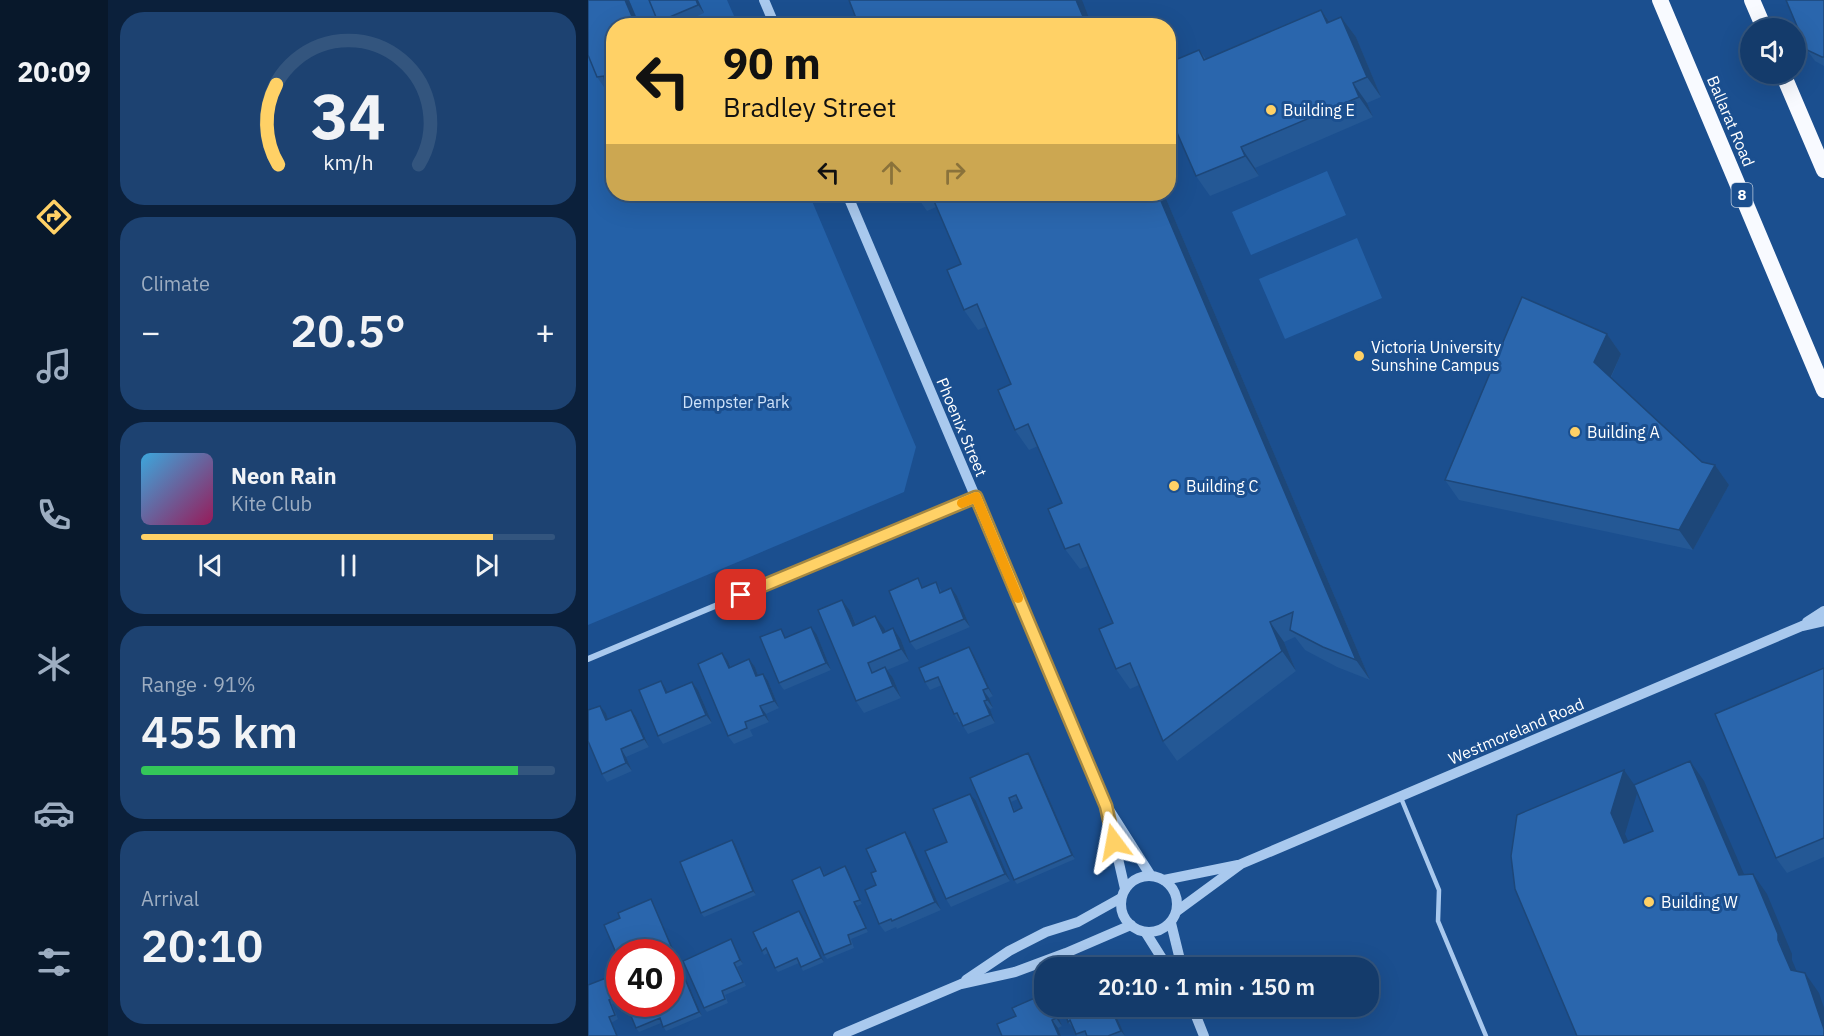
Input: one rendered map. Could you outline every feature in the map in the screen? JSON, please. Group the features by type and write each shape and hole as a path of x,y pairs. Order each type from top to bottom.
{"highway":[{"name":"Ballarat Road","path":"1660,0 1824,390"},
{"path":"1752,0 1760,18"},
{"path":"1788,84 1820,147 1824,170"}],"street":[{"path":"764,0 772,18"},
{"name":"Phoenix Street","path":"850,201 1106,806 1151,876"},
{"path":"588,659 976,497"},
{"name":"Westmoreland Road","path":"1802,626 1824,611"},
{"name":"Westmoreland Road","path":"1164,879 1241,864 1802,626 1824,621"},
{"name":"Phoenix Street","path":"1106,806 1123,894"},
{"name":"Westmoreland Road","path":"1177,911 1241,864"},
{"path":"961,984 1009,951 1046,932 1078,922 1123,894 1136,879 1151,876 1164,879 1176,893 1177,911 1164,929 1146,933"},
{"path":"1123,894 1122,913 1131,926 1146,933 1161,957"},
{"path":"1170,923 1179,957"},
{"path":"838,1036 961,984 1016,972 1131,926"},
{"path":"1196,1017 1204,1036"}],"lane":[{"path":"1401,796 1439,891 1438,921 1486,1036"}],"green space":[{"name":"Dempster Park","path":"588,0 727,0 735,18 606,18 606,201 812,201 916,447 904,492 588,625"},
{"path":"1327,171 1346,215 1251,255 1232,212"},
{"path":"1357,238 1382,298 1285,339 1259,279"}],"building":[{"path":"588,0 625,0 633,18 606,18 606,89 604,76 597,77 588,55"},
{"path":"649,0 696,0 698,5 667,18 656,18"},
{"path":"849,0 1076,0 1084,18 856,18"},
{"path":"1786,0 1824,0 1824,57 1807,50 1806,18 1794,18"},
{"name":"Building E","path":"1321,10 1327,23 1341,17 1367,77 1353,83 1359,97 1241,147 1245,156 1196,176 1176,130 1176,60 1199,50 1204,60"},
{"name":"Building C","path":"934,201 1161,201 1356,660 1323,647 1290,630 1293,612 1270,622 1282,651 1163,741 1130,663 1116,669 1099,629 1113,623 1079,544 1065,549 1048,509 1062,503 1028,424 1015,430 998,390 1011,384 977,304 964,310 947,270 961,264"},
{"name":"Building A","path":"1522,297 1607,334 1594,362 1702,462 1715,465 1679,530 1445,480"},
{"path":"918,578 922,588 936,582 940,593 951,588 964,619 910,642 889,591"},
{"path":"842,600 853,626 875,616 883,633 893,628 901,649 868,663 872,673 885,667 893,686 856,701 818,610"},
{"path":"811,627 826,663 779,683 760,637 781,629 785,638"},
{"path":"969,647 988,688 983,690 987,700 984,701 990,715 963,726 957,713 954,714 938,677 925,682 919,668"},
{"path":"722,653 729,668 749,659 756,676 763,674 774,701 760,706 764,715 745,722 747,728 728,736 698,664"},
{"path":"1824,668 1824,838 1776,858 1715,714"},
{"path":"661,681 666,693 692,682 706,715 658,736 639,690"},
{"path":"600,706 606,720 631,710 644,739 621,749 626,763 602,774 588,741 588,710"},
{"path":"1028,753 1072,855 1014,880 970,778","holes":["1016,795 1022,808 1014,812 1009,798"]},
{"name":"Building W","path":"1690,761 1739,875 1753,874 1791,970 1805,973 1824,1029 1824,1036 1577,1036 1515,889 1511,856 1517,815 1624,770 1611,813 1624,843 1653,831 1634,785"},
{"path":"970,794 1005,874 946,899 925,851 947,842 933,809"},
{"path":"905,832 935,902 892,921 891,919 879,924 865,890 876,885 871,873 876,871 866,849"},
{"path":"732,840 753,891 701,913 680,862"},
{"path":"845,866 860,900 854,902 866,928 848,935 851,944 824,955 792,880 820,867 824,876"},
{"path":"651,899 668,939 610,939 604,925 620,918 618,913"},
{"path":"799,911 821,958 801,967 797,958 775,968 766,948 762,951 753,932"},
{"path":"731,939 740,960 734,963 743,982 722,991 725,999 704,1008 684,961"},
{"path":"684,977 699,1012 663,1027 660,1018 636,1028 631,1017 684,1017"},
{"path":"606,978 606,1017 609,1017 617,1036 588,1036 588,985"},
{"path":"1034,998 1034,1017 1056,1017 1052,1020 1059,1036 1002,1036 997,1024 1016,1016 1012,1008"},
{"path":"1066,1017 1115,1017 1121,1031 1108,1036 1087,1036 1085,1031 1076,1034 1070,1020 1068,1022"}],"slow traffic":[{"path":"962,503 976,497 1018,598"}],"place":[{"name":"Building E","path":"1271,110"},
{"name":"Victoria University Sunshine Campus","path":"1359,356"},
{"name":"Building A","path":"1575,432"},
{"name":"Building C","path":"1174,486"},
{"name":"Building W","path":"1649,902"}],"route":[{"path":"741,595 976,497 1106,806 1114,842"}]}
